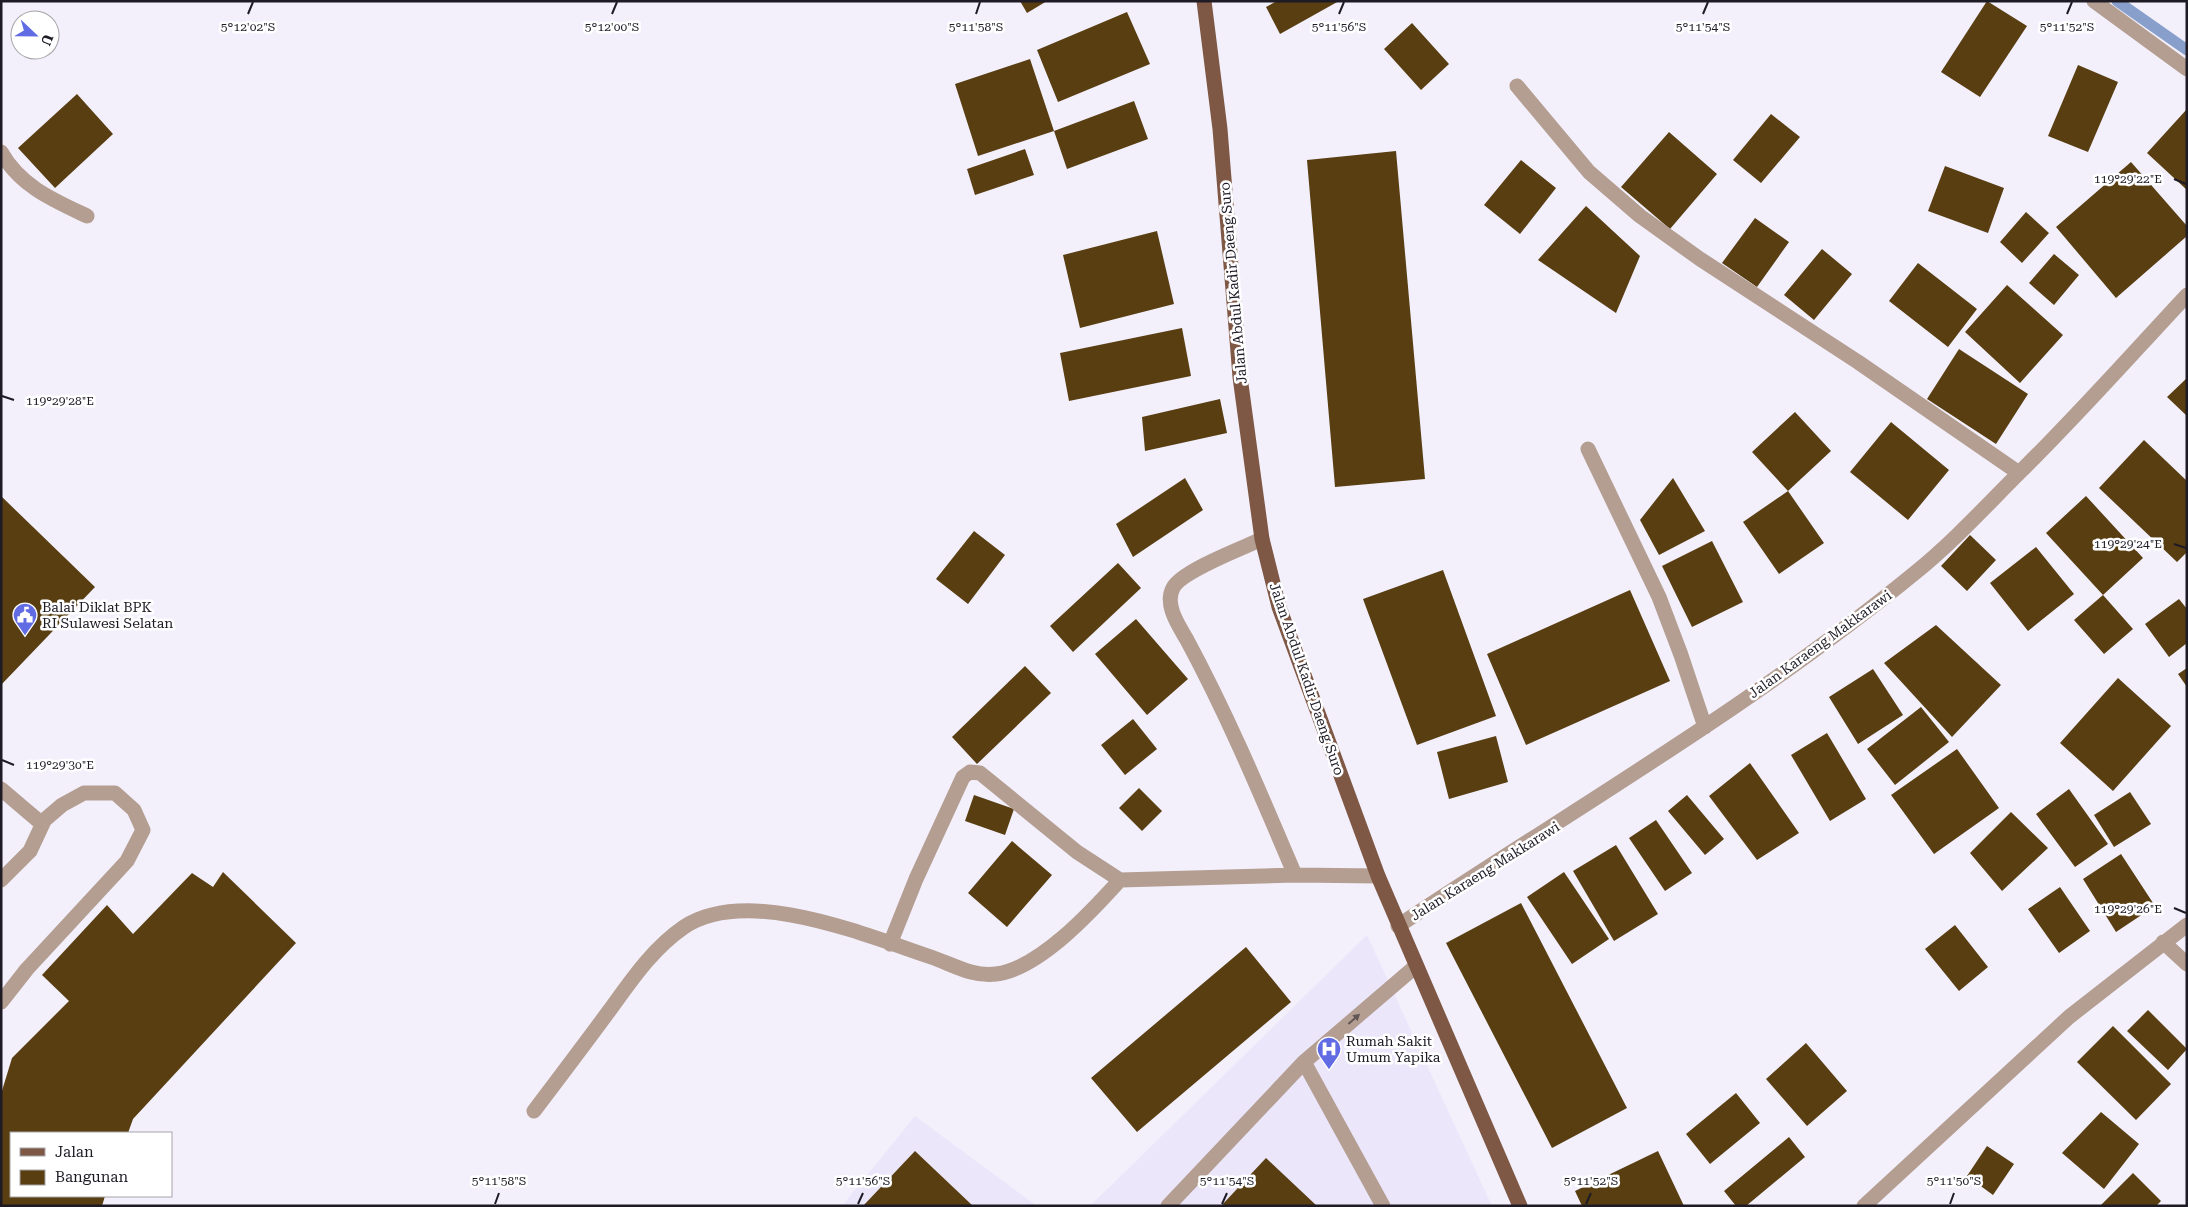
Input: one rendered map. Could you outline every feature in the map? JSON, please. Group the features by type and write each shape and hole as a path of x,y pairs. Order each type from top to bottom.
{"main road":[{"name":"Jalan Abdul Kadir Daeng Suro","path":"1204,1 1220,128 1240,378 1262,539 1279,607 1398,926 1520,1206"}],"street":[{"path":"2094,1 2187,69"},
{"path":"1517,86 1589,172 1640,216 1700,259 1858,362 2019,473"},
{"path":"1,152 24,183 50,199 87,216"},
{"name":"Jalan Karaeng Makkarawi","path":"1398,926 1568,818 1705,727 1831,637 1916,572 1952,541 2019,473 2187,296"},
{"path":"1588,449 1659,597 1705,727"},
{"path":"1262,539 1192,571 1180,579 1172,588 1170,602 1175,619 1241,746 1296,875"},
{"path":"890,944 952,798 963,777 970,772 980,773 1077,852 1120,880 1296,875 1378,876"},
{"path":"1,790 41,823 62,805 84,793 115,794 134,810 143,830 127,861 26,968 1,1002"},
{"path":"1,880 30,851 44,820"},
{"path":"534,1111 650,956 684,926 722,911 756,910 799,915 933,957 966,971 995,974 1024,965 1060,938 1090,914 1120,880"},
{"path":"1864,1206 2069,1017 2187,925"},
{"path":"2163,942 2187,964"},
{"path":"1168,1206 1304,1062 1416,966"},
{"path":"1304,1062 1383,1206"}],"shaded area":[{"name":"Rumah Sakit Umum Yapika","path":"1367,935 1492,1206 1090,1206"},
{"path":"915,1116 1037,1206 842,1206"}],"building":[{"path":"1020,1 1047,1 1027,13"},
{"path":"1277,1 1339,1 1280,34 1266,7"},
{"path":"1987,1 2027,26 1980,97 1941,72"},
{"path":"1127,12 1150,64 1058,102 1037,50"},
{"path":"1412,23 1449,64 1421,90 1384,49"},
{"path":"1030,59 1054,131 978,156 955,84"},
{"path":"2078,65 2118,82 2088,152 2048,136"},
{"path":"77,94 113,134 55,188 18,148"},
{"path":"1134,101 1148,139 1067,169 1054,131"},
{"path":"2187,109 2187,190 2147,153"},
{"path":"1771,114 1800,137 1761,183 1733,160"},
{"path":"1669,132 1717,174 1670,229 1621,187"},
{"path":"1025,149 1034,175 975,195 967,169"},
{"path":"1396,151 1425,479 1335,487 1307,160"},
{"path":"1521,160 1556,188 1520,234 1484,205"},
{"path":"2131,162 2187,226 2187,236 2116,298 2056,227"},
{"path":"1945,166 2004,188 1988,233 1928,211"},
{"path":"1586,206 1640,256 1616,313 1538,260"},
{"path":"2026,212 2049,233 2022,263 2000,242"},
{"path":"1755,218 1789,242 1757,287 1722,263"},
{"path":"1157,231 1174,304 1080,328 1063,255"},
{"path":"1822,249 1852,274 1814,320 1784,295"},
{"path":"2054,254 2079,275 2054,305 2029,283"},
{"path":"1918,263 1977,309 1948,347 1889,301"},
{"path":"2007,285 2063,335 2020,383 1965,332"},
{"path":"1182,328 1191,376 1069,401 1060,353"},
{"path":"1959,349 2028,394 1996,444 1927,399"},
{"path":"2187,378 2187,416 2167,397"},
{"path":"1220,399 1227,433 1145,451 1142,417"},
{"path":"1795,412 1831,451 1788,491 1752,452"},
{"path":"1891,422 1949,470 1908,520 1850,472"},
{"path":"2144,440 2187,481 2187,552 2177,562 2099,488"},
{"path":"1185,478 1203,510 1133,557 1116,524"},
{"path":"1673,478 1705,531 1659,555 1640,520"},
{"path":"1788,491 1824,543 1779,574 1743,522"},
{"name":"Balai Diklat BPK RI Sulawesi Selatan","path":"1,496 95,587 1,685"},
{"path":"2086,496 2143,558 2103,595 2046,533"},
{"path":"974,531 1005,555 968,604 936,579"},
{"path":"1970,535 1996,560 1967,591 1941,566"},
{"path":"1712,541 1743,602 1692,627 1662,566"},
{"path":"2036,547 2074,594 2028,631 1990,583"},
{"path":"1118,563 1141,588 1073,652 1050,626"},
{"path":"1443,570 1496,716 1417,745 1363,599"},
{"path":"1630,590 1670,681 1526,745 1487,654"},
{"path":"2103,595 2133,629 2104,654 2074,620"},
{"path":"2179,599 2187,609 2187,643 2169,657 2145,624"},
{"path":"1136,619 1188,679 1147,715 1095,654"},
{"path":"1936,625 2001,685 1952,737 1884,663"},
{"path":"1025,666 1051,693 977,764 952,737"},
{"path":"2187,668 2187,687 2178,674"},
{"path":"1873,669 1903,715 1858,744 1829,697"},
{"path":"2118,678 2171,726 2113,791 2060,743"},
{"path":"1921,707 1949,742 1895,785 1867,749"},
{"path":"1133,719 1157,749 1125,775 1101,745"},
{"path":"1827,733 1866,799 1830,821 1791,755"},
{"path":"1496,736 1508,782 1449,799 1437,752"},
{"path":"1957,749 1999,808 1934,854 1891,795"},
{"path":"1750,763 1799,833 1757,860 1709,796"},
{"path":"1139,788 1162,811 1142,831 1119,808"},
{"path":"2069,789 2108,844 2075,867 2036,814"},
{"path":"2130,792 2151,824 2114,847 2094,815"},
{"path":"974,795 1014,809 1005,835 965,821"},
{"path":"1687,795 1724,839 1705,855 1668,811"},
{"path":"2011,812 2048,848 2002,891 1970,853"},
{"path":"1656,820 1692,873 1665,891 1629,838"},
{"path":"1012,841 1052,875 1007,927 968,893"},
{"path":"1616,845 1658,914 1614,941 1573,871"},
{"path":"2121,854 2155,906 2116,932 2083,879"},
{"path":"223,872 296,943 133,1119 128,1132 10,1132 10,1197 105,1197 102,1206 1,1206 1,1094 12,1058 69,1001 42,975 107,905 133,934 192,873 213,887"},
{"path":"1564,872 1609,939 1572,964 1527,897"},
{"path":"2060,887 2090,931 2059,953 2028,909"},
{"path":"1521,903 1627,1108 1552,1148 1446,943"},
{"path":"1955,925 1988,967 1959,991 1925,949"},
{"path":"1246,947 1291,1002 1137,1132 1091,1078"},
{"path":"2148,1010 2187,1049 2168,1070 2127,1031"},
{"path":"2113,1026 2171,1084 2136,1120 2077,1062"},
{"path":"1806,1043 1847,1091 1807,1126 1766,1079"},
{"path":"1736,1093 1760,1123 1710,1164 1686,1134"},
{"path":"2101,1112 2139,1144 2104,1189 2062,1153"},
{"path":"1789,1137 1805,1157 1746,1206 1736,1206 1724,1191"},
{"path":"1987,1146 2014,1164 1993,1195 1967,1176"},
{"path":"915,1151 973,1206 863,1206"},
{"path":"1658,1151 1684,1206 1582,1206 1575,1191"},
{"path":"1266,1158 1317,1206 1221,1206"},
{"path":"2133,1173 2161,1201 2156,1206 2100,1206"}],"waterway":[{"path":"2117,1 2187,50"}],"place":[{"name":"Balai Diklat BPK RI Sulawesi Selatan","path":"25,636"},
{"name":"Rumah Sakit Umum Yapika","path":"1329,1070"}]}
